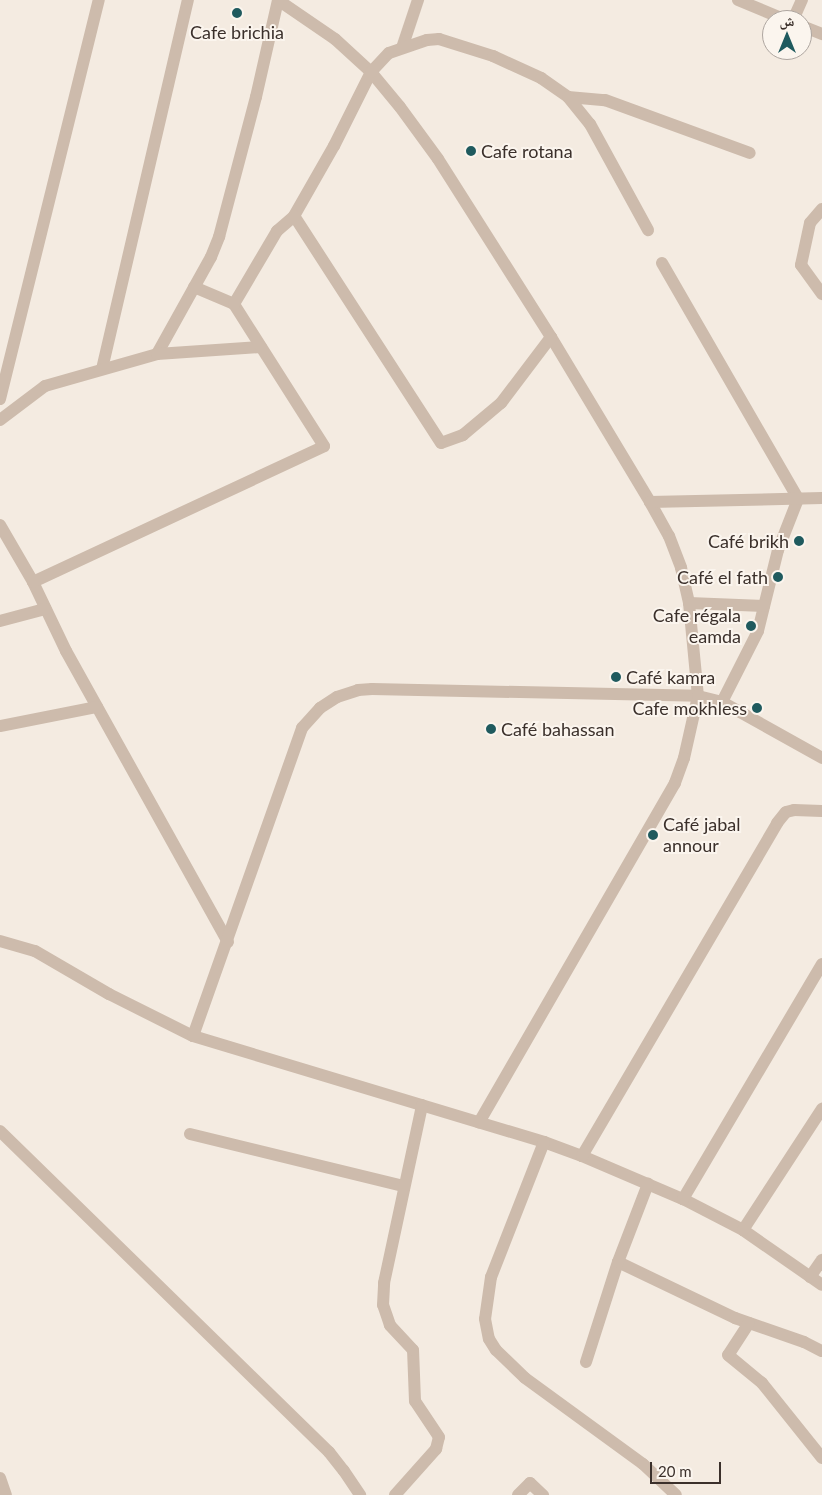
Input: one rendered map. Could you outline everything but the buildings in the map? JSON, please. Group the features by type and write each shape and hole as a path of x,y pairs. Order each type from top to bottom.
{"street":[{"path":"0,399 99,0"},
{"path":"102,369 188,0"},
{"path":"157,354 219,237 256,97 278,0 335,38 371,72 400,107 438,159 551,337 669,536 681,568 689,602 698,696 684,758 662,809 480,1122"},
{"path":"402,48 418,0"},
{"path":"738,0 762,10"},
{"path":"234,304 278,231 294,216 334,146 371,72 389,53 427,40 438,39 459,44 493,56 540,78 568,97 590,124 648,230"},
{"path":"568,97 605,100 750,153"},
{"path":"822,208 810,223 801,265 822,294"},
{"path":"294,216 441,443 463,435 501,403 551,337"},
{"path":"662,263 798,499"},
{"path":"33,582 324,446 234,304 194,287"},
{"path":"0,420 45,386 102,369 157,354 261,347"},
{"path":"650,502 822,498"},
{"path":"722,702 758,631 778,550 798,499"},
{"path":"0,525 33,582 45,609 97,707 228,942"},
{"path":"689,602 764,606"},
{"path":"0,621 45,609"},
{"path":"193,1036 228,942 302,728 320,708 337,697 358,690 372,689 698,696 722,702 822,758"},
{"path":"0,726 97,707"},
{"path":"582,1156 777,823 786,812 794,810 822,811"},
{"path":"0,941 36,951 109,994 193,1036 480,1122 582,1156 683,1199 743,1230 822,1285"},
{"path":"683,1199 822,964"},
{"path":"395,1495 436,1448 439,1437 416,1401 413,1350 390,1325 383,1304 384,1283 422,1105"},
{"path":"743,1230 822,1109"},
{"path":"0,1130 329,1452 360,1495"},
{"path":"190,1134 404,1186"},
{"path":"544,1142 491,1277 485,1319 489,1340 496,1350 525,1378 643,1464 676,1495"},
{"path":"586,1362 618,1262 648,1184"},
{"path":"810,1277 822,1260"},
{"path":"618,1262 748,1323 804,1342 822,1351"},
{"path":"748,1323 728,1355 762,1383 822,1458"},
{"path":"0,1478 6,1495"},
{"path":"518,1495 530,1483 543,1495"}],"place":[{"name":"Cafe brichia","path":"237,13"},
{"name":"Cafe rotana","path":"471,151"},
{"name":"Café brikh","path":"799,541"},
{"name":"Café el fath","path":"778,577"},
{"name":"Cafe régala eamda","path":"751,626"},
{"name":"Café kamra","path":"616,677"},
{"name":"Cafe mokhless","path":"757,708"},
{"name":"Café bahassan","path":"491,729"},
{"name":"Café jabal annour","path":"653,835"}]}
